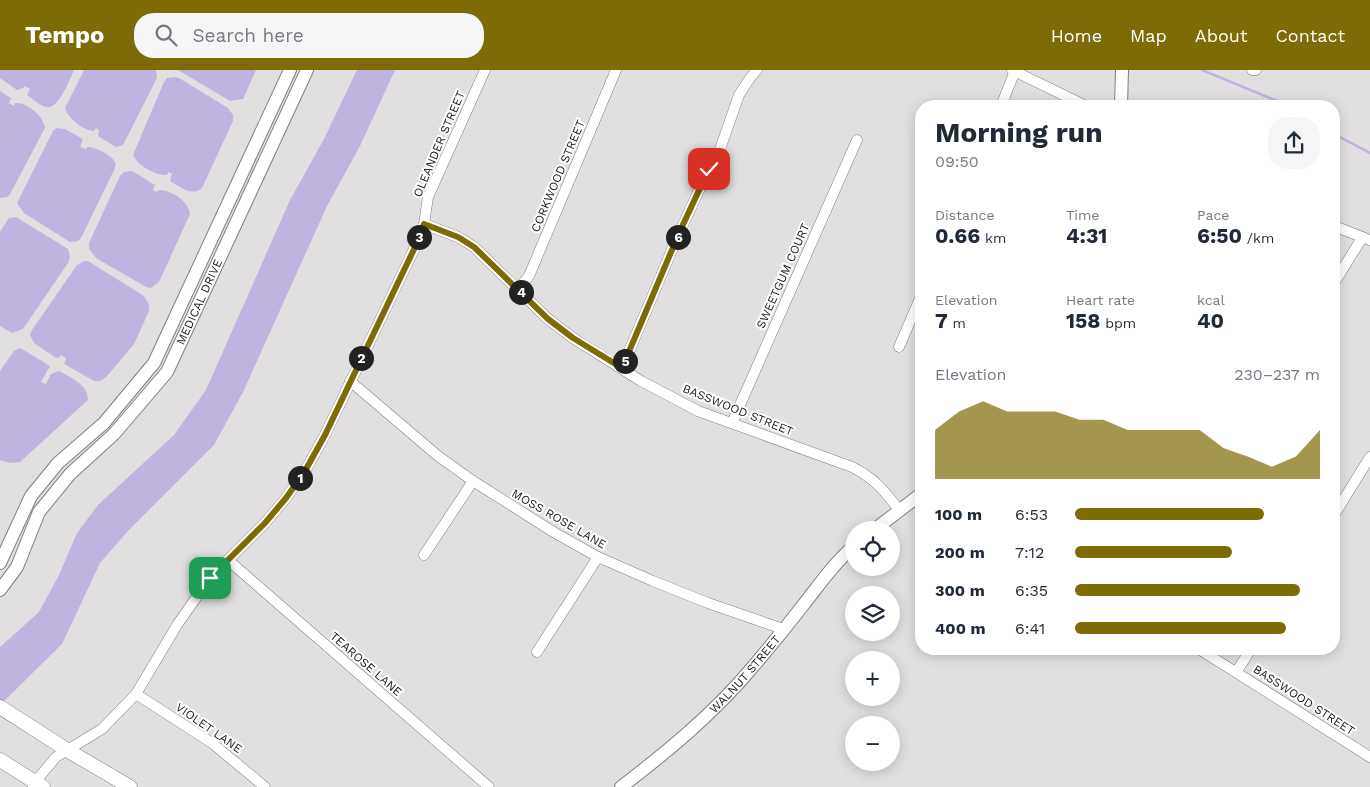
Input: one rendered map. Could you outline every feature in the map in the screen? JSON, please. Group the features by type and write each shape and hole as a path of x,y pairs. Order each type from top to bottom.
{"main road":[{"path":"1,708 130,787"},
{"path":"0,760 37,785"}],"street":[{"name":"MEDICAL DRIVE","path":"0,564 31,496 58,463 104,422 154,363 290,70"},
{"name":"MEDICAL DRIVE","path":"0,590 17,567 39,512 70,474 114,434 167,372 307,70"},
{"name":"OLEANDER STREET","path":"37,785 56,757 102,729 136,694 192,602 210,578 265,523 305,471 325,435 417,243 424,224 428,197 485,70"},
{"name":"CORKWOOD STREET","path":"518,289 529,276 616,70"},
{"path":"622,368 680,231 718,154 739,94 757,70"},
{"path":"1122,70 1122,100"},
{"path":"1003,100 1013,71 1073,100"},
{"name":"SWEETGUM COURT","path":"732,423 857,140"},
{"name":"BASSWOOD STREET","path":"424,224 458,237 474,247 548,319 573,338 655,389 698,410 859,471 881,486 898,510"},
{"path":"1340,228 1366,239 1340,275"},
{"path":"899,347 915,310"},
{"name":"MOSS ROSE LANE","path":"350,381 438,456 473,481 522,513 598,557 708,603 784,629"},
{"path":"1340,505 1370,457"},
{"path":"424,555 473,481"},
{"path":"31,496 46,503"},
{"path":"885,521 915,498"},
{"name":"WALNUT STREET","path":"621,787 676,743 750,671 822,579 845,555"},
{"path":"536,652 598,557"},
{"name":"TEAROSE LANE","path":"228,560 489,787"},
{"name":"BASSWOOD STREET","path":"1209,655 1370,757"},
{"path":"1237,672 1247,655"},
{"name":"VIOLET LANE","path":"136,694 212,743 265,787"}],"shaded area":[{"path":"0,70 74,70 60,98 52,106 45,107 27,95 30,89 25,86 17,90 0,78"},
{"path":"84,70 156,70 157,78 123,145 116,147 98,136 99,130 96,128 94,131 81,126 67,112 65,108"},
{"path":"178,70 256,70 243,99 230,101"},
{"path":"357,70 395,70 360,146 327,206 243,392 214,445 127,532 100,563 62,644 0,705 0,647 39,612 59,575 77,533 98,505 174,435 206,390 290,200 324,139"},
{"path":"167,78 179,78 228,108 233,115 233,121 202,188 194,192 186,190 170,181 172,174 168,172 167,175 163,175 147,169 133,155 164,82"},
{"path":"0,91 11,98 9,103 14,106 15,103 20,103 30,107 42,119 45,128 10,194 7,197 0,198"},
{"path":"56,128 65,129 83,139 80,147 98,149 113,159 115,163 114,170 78,241 70,242 24,213 17,203"},
{"path":"132,171 155,185 153,190 157,192 164,190 179,197 189,209 190,214 159,282 151,288 146,287 96,258 89,249 89,243 120,176 124,172"},
{"path":"16,217 68,249 70,257 68,263 23,329 12,333 0,326 0,232 9,218"},
{"path":"88,261 144,296 149,305 149,311 134,344 107,376 103,380 98,381 94,381 64,364 66,358 61,355 56,358 34,343 30,335 77,265"},
{"path":"19,348 50,366 41,382 46,384 51,374 59,371 82,386 88,400 20,462 10,463 0,460 0,371 14,351"}],"waterway":[{"path":"1202,70 1274,100"},
{"path":"1340,137 1370,153"}],"route":[{"path":"210,578 265,523 305,471 325,435 417,243 424,224 458,237 474,247 548,319 573,338 622,368 680,231 709,169"}]}
